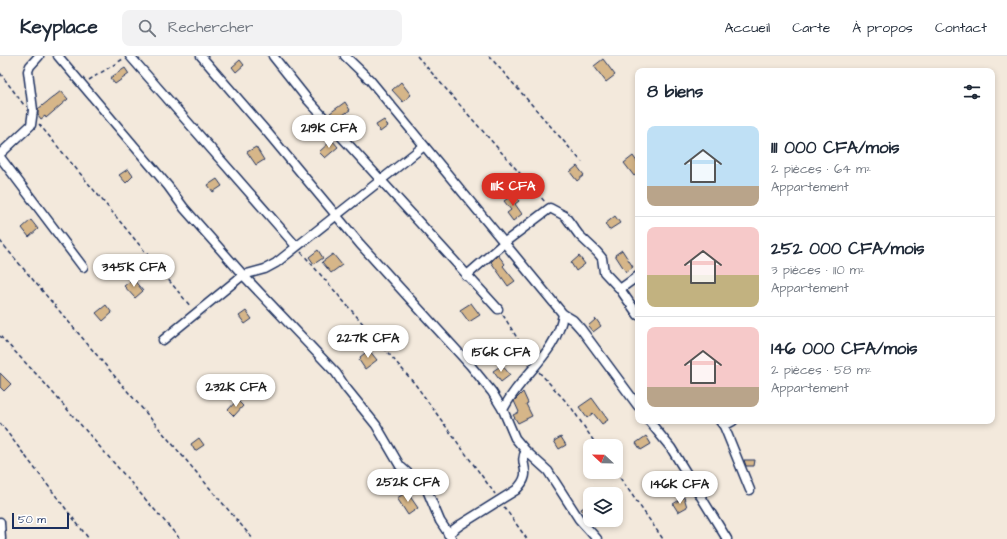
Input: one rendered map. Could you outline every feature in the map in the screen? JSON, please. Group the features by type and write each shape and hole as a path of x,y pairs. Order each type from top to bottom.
{"street":[{"path":"38,56 28,71 33,116 30,128 0,156 83,267"},
{"path":"58,56 168,186 184,208 243,275 336,373 346,388 376,425 400,466 427,490 434,508 450,536 499,500 516,490 523,483 526,474 523,460 526,451"},
{"path":"130,56 296,246"},
{"path":"201,56 337,216 470,365 492,392 503,410 515,438 526,451 548,471 569,504 597,539"},
{"path":"273,56 308,100 466,276 498,309"},
{"path":"345,56 370,80 563,314 573,320 581,329 635,402"},
{"path":"162,340 243,275 265,269 276,263 424,146"},
{"path":"466,276 505,242 550,208 566,216 579,235 602,258 604,272 620,289 635,311"},
{"path":"620,289 635,278"},
{"path":"503,410 517,386 555,340 562,322 563,314"},
{"path":"651,424 671,448 727,539"},
{"path":"722,424 750,490"},
{"path":"0,522 1,539"}],"path":[{"path":"82,84 108,70 126,56"},
{"path":"417,56 550,208"},
{"path":"489,56 582,162"},
{"path":"0,73 33,116 196,314"},
{"path":"0,241 254,539"},
{"path":"296,246 414,384 527,539"},
{"path":"498,309 509,323 534,366 571,408 592,439"},
{"path":"0,336 40,378 180,539"},
{"path":"0,423 89,539"},
{"path":"621,479 663,539"}],"building":[{"path":"603,59 615,75 606,82 594,66"},
{"path":"240,60 244,65 236,72 232,67"},
{"path":"125,68 129,74 115,84 110,78"},
{"path":"401,82 411,95 403,102 392,90"},
{"path":"61,91 68,99 46,118 45,116 41,119 38,115 38,109"},
{"path":"345,102 350,110 336,120 330,113"},
{"path":"384,120 388,126 380,132 376,125"},
{"path":"332,140 338,147 325,158 319,152"},
{"path":"256,147 264,160 256,165 247,152"},
{"path":"633,156 635,159 635,175 634,176 624,163"},
{"path":"577,166 584,175 577,181 570,172"},
{"path":"128,169 133,176 126,183 119,175"},
{"path":"217,179 222,186 213,192 208,185"},
{"path":"514,194 519,201 515,204 522,214 513,221 507,213 511,210 504,201"},
{"path":"615,216 620,223 609,230 605,224"},
{"path":"31,220 38,229 29,237 22,228"},
{"path":"318,250 323,258 314,264 309,257"},
{"path":"622,250 633,267 626,272 615,255"},
{"path":"333,254 342,265 331,273 322,262"},
{"path":"498,255 505,264 503,266 515,281 508,286 491,262"},
{"path":"579,256 585,264 576,271 571,263"},
{"path":"133,279 143,291 135,298 124,286"},
{"path":"471,303 480,315 469,322 460,310"},
{"path":"106,305 112,313 103,321 96,313"},
{"path":"246,311 252,319 245,324 239,316"},
{"path":"596,319 601,326 593,332 588,326"},
{"path":"369,350 377,360 365,369 359,360 361,359 360,357"},
{"path":"502,365 510,375 501,382 493,371"},
{"path":"0,373 11,384 4,391 0,387"},
{"path":"523,392 528,403 526,404 532,416 518,423 513,415 519,412 514,401"},
{"path":"592,398 608,420 602,424 593,413 587,418 579,407"},
{"path":"237,400 243,406 234,416 228,410"},
{"path":"646,436 651,444 641,450 636,443"},
{"path":"561,437 566,445 559,449 554,441"},
{"path":"199,438 204,445 195,451 191,444"},
{"path":"744,460 755,460 754,466 746,466"},
{"path":"407,492 418,508 408,515 397,498"},
{"path":"684,497 687,507 678,512 673,504"}]}
